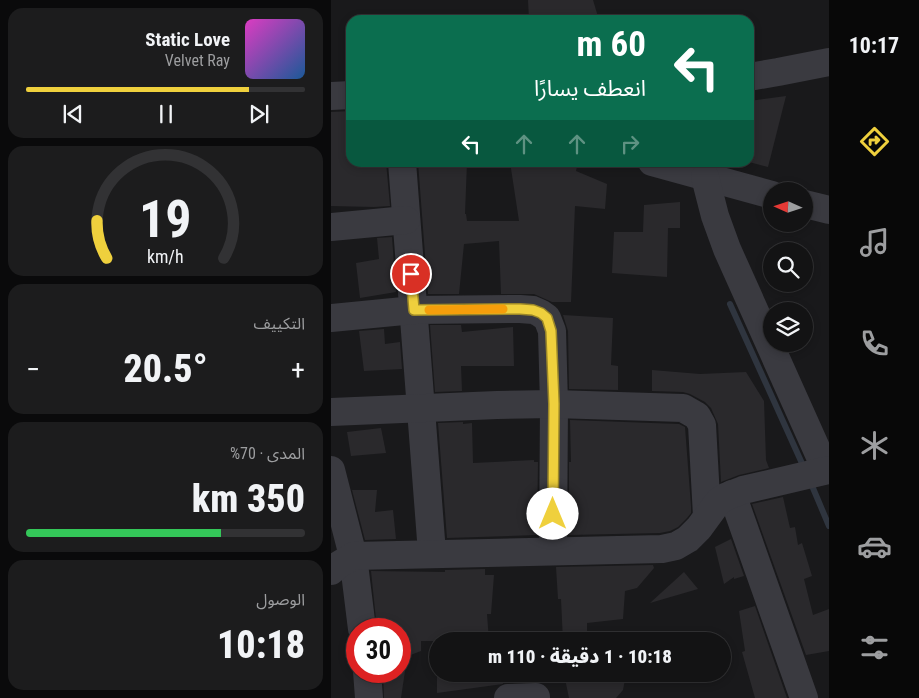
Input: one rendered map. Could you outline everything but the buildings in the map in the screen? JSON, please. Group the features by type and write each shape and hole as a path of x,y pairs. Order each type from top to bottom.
{"street":[{"path":"754,75 829,62"},
{"path":"331,96 346,95"},
{"path":"402,167 432,553"},
{"path":"670,167 763,193"},
{"path":"331,571 353,556 662,549 676,546 688,539 699,528 718,502 732,494 827,470 727,249 715,216 705,177"},
{"path":"813,206 829,210"},
{"path":"331,227 406,220"},
{"path":"331,318 414,310 520,309 533,310 547,318 551,331 554,404 553,551"},
{"path":"331,412 421,407 554,404 683,408 697,416 702,425 707,516"},
{"path":"331,470 353,556 361,618"},
{"path":"732,494 804,698"},
{"path":"368,683 369,698"},
{"path":"508,698 536,697"}],"waterway":[{"path":"730,304 805,470"},
{"path":"810,481 829,526"}],"slow traffic":[{"path":"429,310 503,309"}],"route":[{"path":"411,274 414,310 520,309 533,310 547,318 551,331 554,404 553,514"}]}
